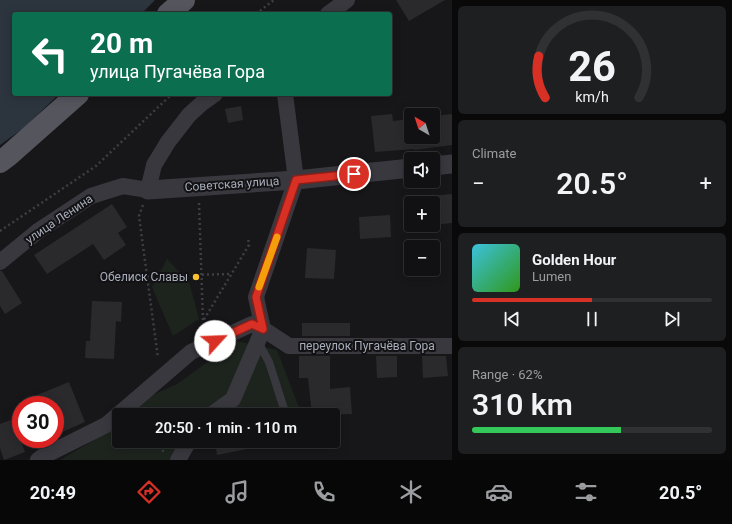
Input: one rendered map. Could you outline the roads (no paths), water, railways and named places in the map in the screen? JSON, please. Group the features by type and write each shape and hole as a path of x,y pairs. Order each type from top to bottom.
{"main road":[{"path":"170,12 184,0"},
{"path":"0,162 76,96"}],"street":[{"path":"331,12 347,0"},
{"path":"148,190 154,165 168,142 189,115 212,96"},
{"path":"221,408 233,399 261,335 256,297 296,180 285,96"},
{"path":"440,165 452,164"},
{"name":"Советская улица","path":"148,190 296,180 404,169"},
{"name":"улица Ленина","path":"0,262 38,231 91,196 123,186 148,190"},
{"path":"38,460 106,425 191,352 252,324 261,335"},
{"name":"переулок Пугачёва Гора","path":"261,335 289,346 452,346"},
{"path":"172,459 182,448"}],"lane":[{"path":"261,335 284,408"}],"place":[{"name":"Обелиск Славы","path":"196,277"}]}
